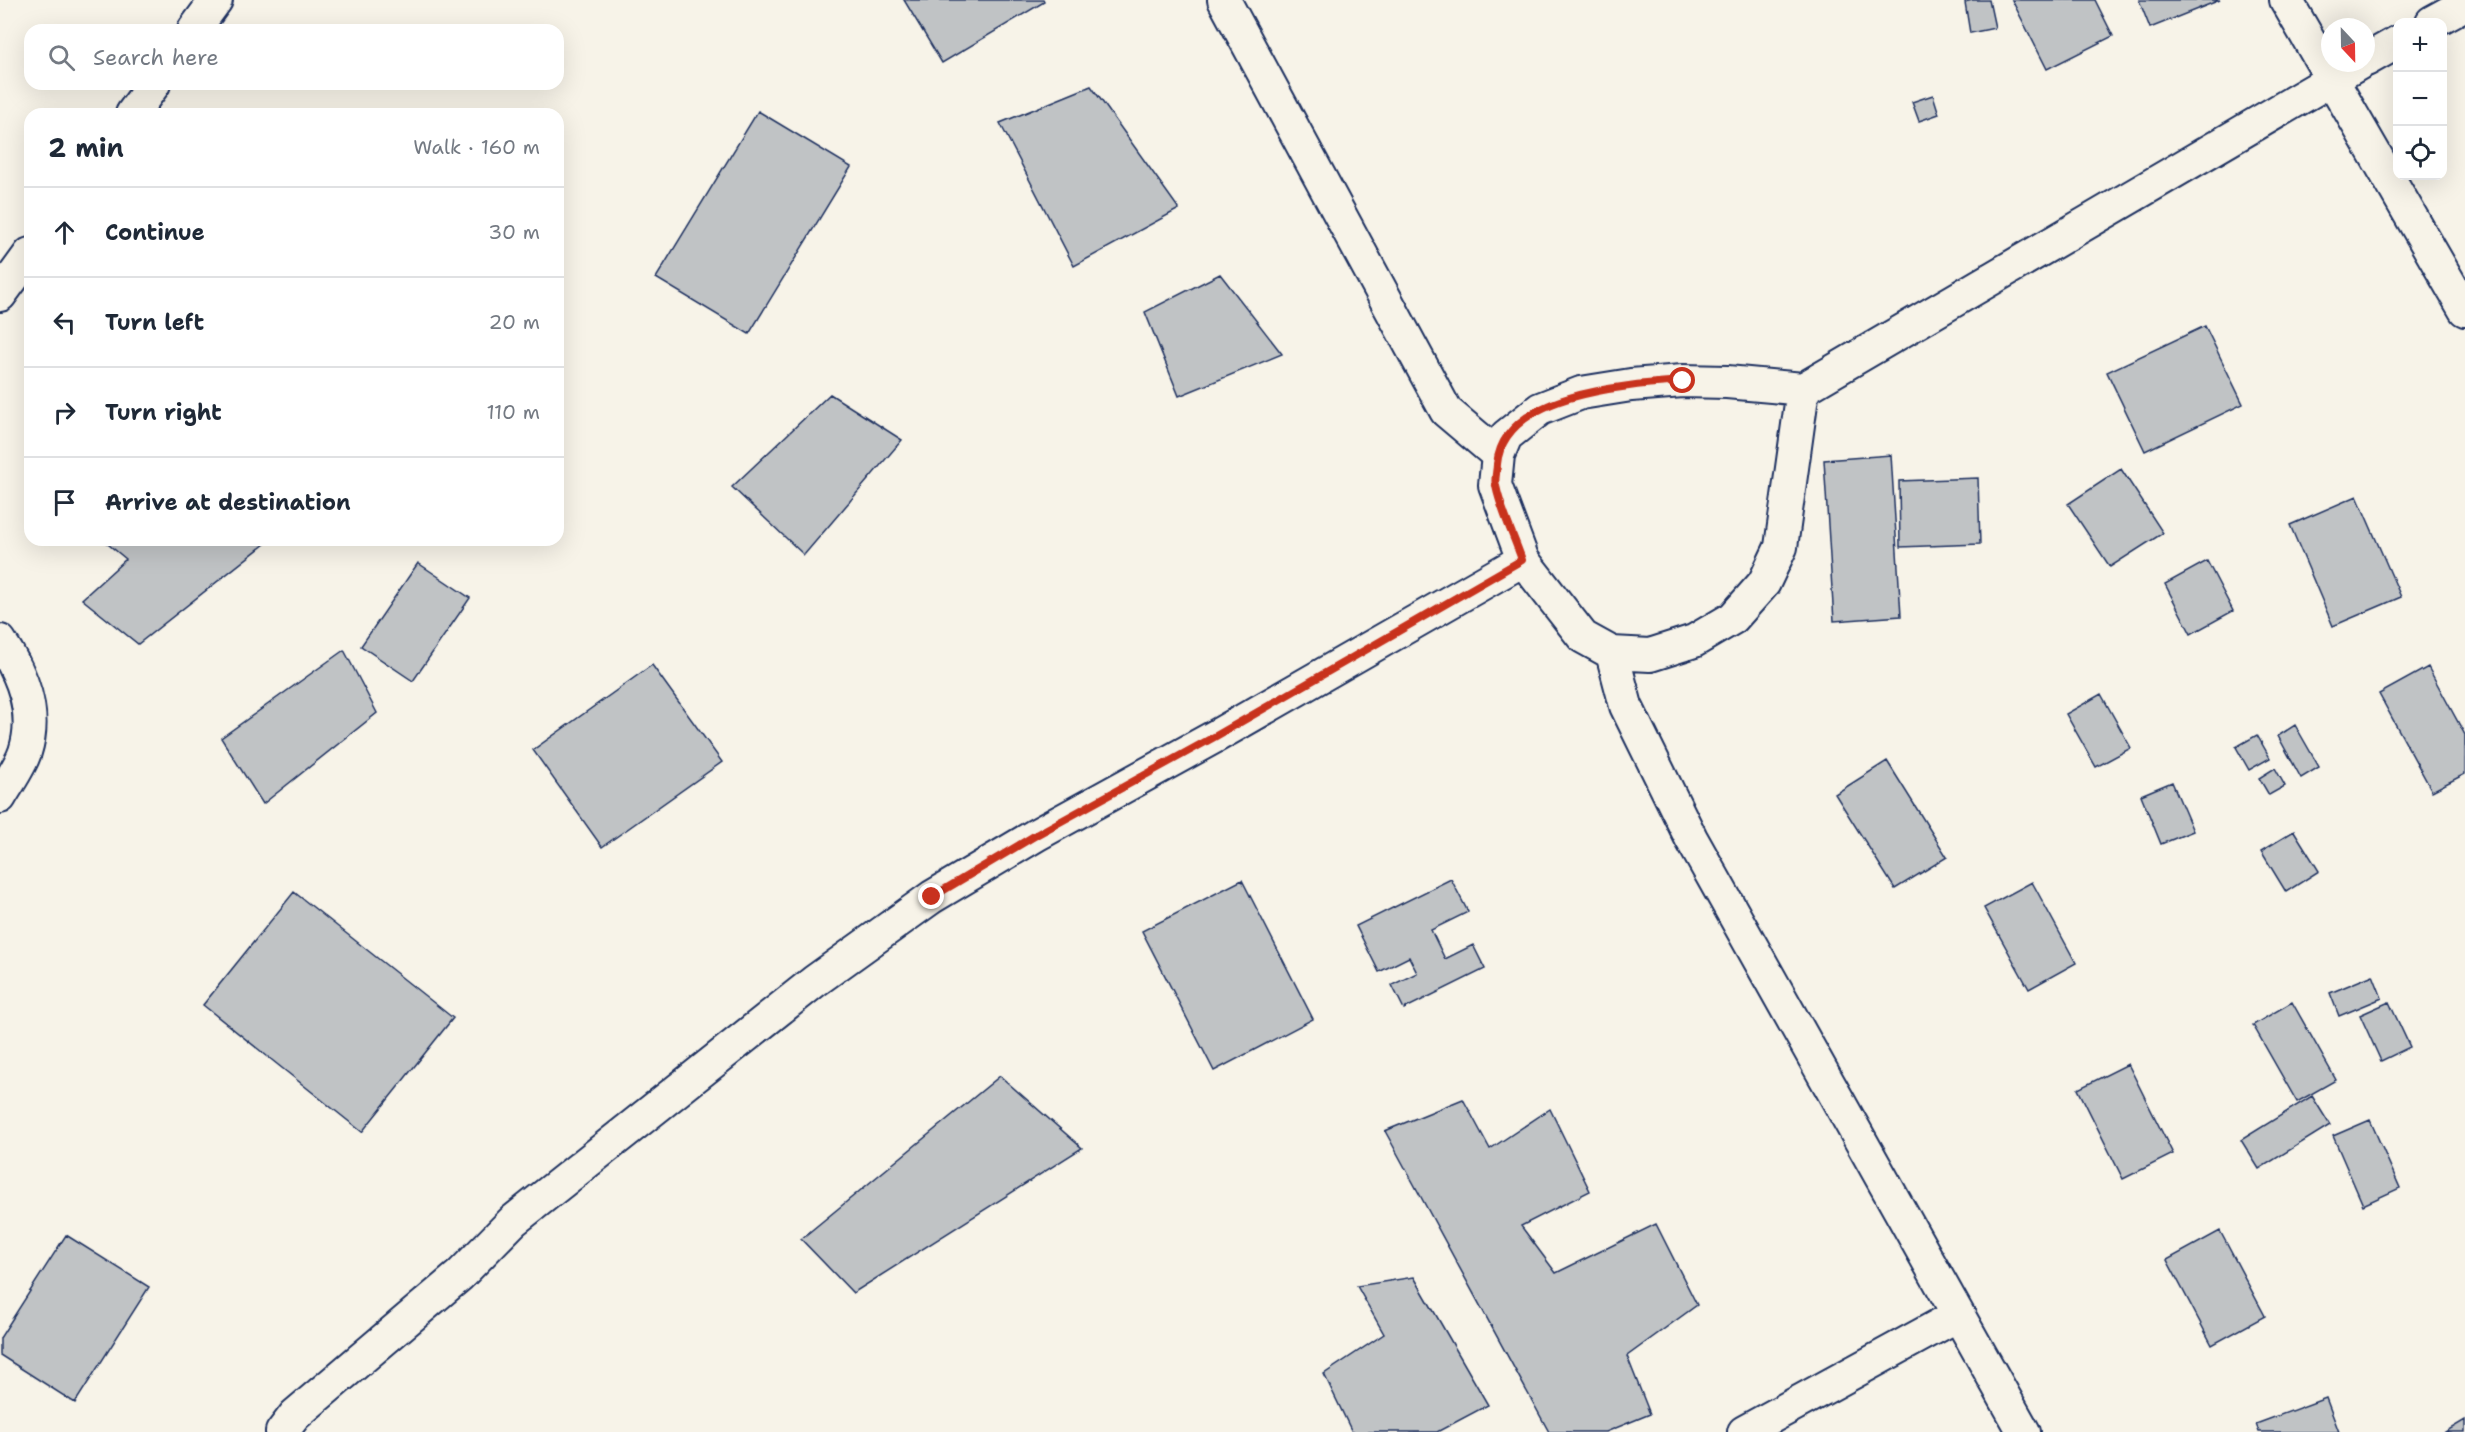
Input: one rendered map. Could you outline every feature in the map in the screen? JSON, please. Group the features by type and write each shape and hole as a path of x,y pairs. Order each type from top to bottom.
{"street":[{"path":"198,24 216,0"},
{"path":"1224,0 1446,411 1498,455"},
{"path":"2286,0 2465,310"},
{"path":"2439,18 2465,4"},
{"path":"2375,55 2393,44"},
{"path":"1803,389 1781,547 1764,583 1733,618 1694,641 1650,655 1612,653 1583,637 1522,560 1495,485 1498,455 1506,436 1540,409 1581,393 1631,385 1683,381 1727,382 1803,389 2345,72"},
{"path":"136,108 150,90"},
{"path":"0,295 24,262"},
{"path":"282,1432 295,1415 460,1275 513,1221 816,981 932,897 1036,835 1216,736 1522,560"},
{"path":"0,641 16,665 30,710 25,752 0,797"},
{"path":"1612,653 1626,706 1691,838 2024,1432"},
{"path":"1744,1432 1958,1315"}],"building":[{"path":"904,0 1043,0 1044,2 942,63"},
{"path":"1989,0 1995,28 1970,33 1965,2"},
{"path":"2012,0 2095,0 2113,36 2047,69"},
{"path":"2139,0 2220,0 2150,28"},
{"path":"1091,86 1179,209 1074,266 1000,123"},
{"path":"1933,95 1939,114 1919,121 1912,102"},
{"path":"758,111 851,167 749,334 656,278"},
{"path":"1220,274 1282,354 1179,396 1145,312"},
{"path":"2205,326 2243,404 2145,451 2107,372"},
{"path":"830,394 902,440 804,555 732,487"},
{"path":"1891,455 1901,616 1834,621 1824,460"},
{"path":"2121,469 2163,533 2110,567 2068,504"},
{"path":"1978,478 1980,544 1900,547 1899,481"},
{"path":"2357,496 2401,597 2333,626 2290,525"},
{"path":"110,546 262,546 138,644 82,599 126,559"},
{"path":"2207,561 2233,611 2191,634 2165,584"},
{"path":"418,563 470,598 413,681 361,646"},
{"path":"344,650 377,713 263,804 221,738"},
{"path":"652,665 722,762 602,847 533,750"},
{"path":"2428,667 2465,735 2465,774 2432,791 2379,694"},
{"path":"2101,694 2131,748 2096,767 2066,714"},
{"path":"2295,725 2319,767 2301,778 2278,736"},
{"path":"2257,735 2270,758 2249,770 2236,747"},
{"path":"1887,761 1947,857 1895,889 1835,794"},
{"path":"2275,768 2285,786 2269,795 2259,778"},
{"path":"2172,782 2193,831 2161,844 2141,795"},
{"path":"2294,831 2319,871 2286,892 2261,851"},
{"path":"1451,879 1468,912 1431,930 1445,959 1473,945 1485,969 1404,1009 1392,985 1417,973 1409,957 1379,972 1356,926"},
{"path":"1242,880 1313,1019 1214,1071 1142,931"},
{"path":"2032,882 2076,963 2029,989 1984,908"},
{"path":"294,892 453,1018 362,1132 203,1005"},
{"path":"2373,975 2382,998 2339,1016 2330,993"},
{"path":"2292,1002 2336,1080 2297,1102 2253,1025"},
{"path":"2389,1002 2410,1047 2381,1061 2360,1015"},
{"path":"2128,1064 2173,1154 2123,1179 2078,1089"},
{"path":"1000,1076 1082,1148 853,1293 801,1239"},
{"path":"2312,1096 2330,1125 2259,1169 2241,1140"},
{"path":"1463,1099 1490,1149 1550,1109 1590,1191 1521,1226 1556,1273 1656,1224 1697,1305 1627,1356 1650,1414 1606,1432 1549,1432 1385,1131"},
{"path":"2370,1120 2400,1188 2363,1205 2333,1136"},
{"path":"2220,1231 2265,1316 2212,1345 2167,1260"},
{"path":"66,1235 149,1287 75,1403 0,1355 0,1338"},
{"path":"1414,1277 1488,1405 1437,1432 1352,1432 1324,1374 1384,1334 1357,1286"},
{"path":"2326,1398 2339,1432 2259,1432 2256,1424"},
{"path":"2465,1420 2465,1432 2445,1432"}],"route":[{"path":"932,897 1036,835 1216,736 1522,560 1495,485 1498,455 1506,436 1540,409 1581,393 1631,385 1683,381"}]}
